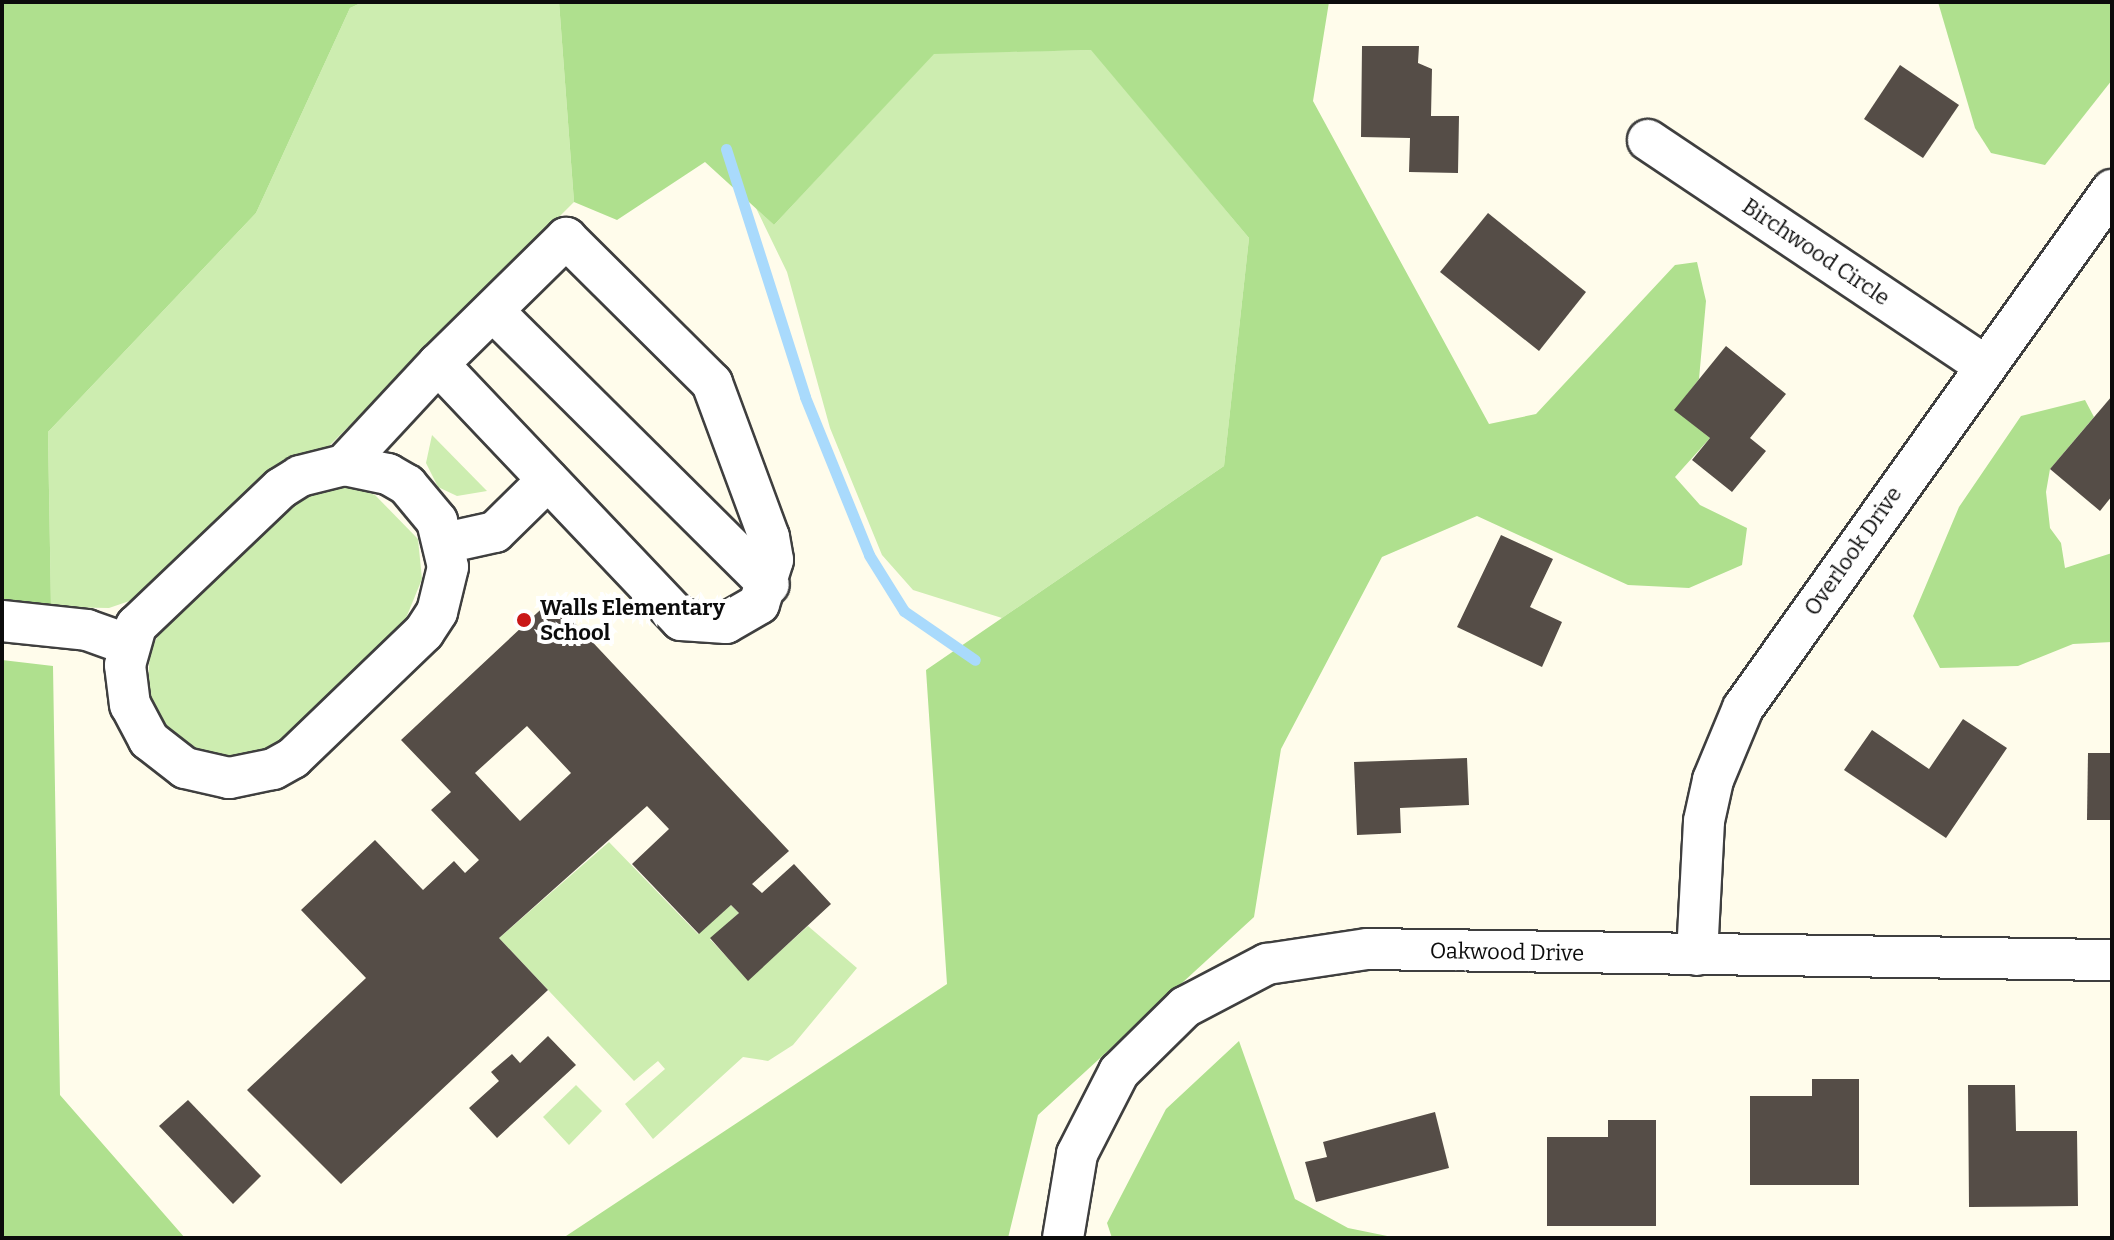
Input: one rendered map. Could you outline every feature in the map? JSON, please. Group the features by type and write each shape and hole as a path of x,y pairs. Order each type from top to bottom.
{"street":[{"name":"Birchwood Circle","path":"1648,140 1983,364"},
{"name":"Overlook Drive","path":"1697,955 1704,821 1732,731 1983,364 2112,190"},
{"path":"344,465 438,364 566,238 712,383 769,537 769,585 759,604 726,623 681,620 438,364"},
{"path":"494,312 769,585"},
{"path":"344,465 388,474 407,485 437,521 445,543 445,590 424,632 317,737 273,769 206,776 165,756 130,705 129,645 147,609 281,488 300,476 344,465"},
{"path":"445,543 495,532 548,480"},
{"path":"2,621 48,623 129,645"},
{"name":"Oakwood Drive","path":"1063,1238 1077,1154 1111,1085 1147,1040 1222,984 1318,952 2112,960"}],"green space":[{"path":"2,2 363,2 350,8 256,213 48,432 51,607 2,610"},
{"path":"363,2 559,2 574,202 324,451 141,597 109,608 51,607 48,432 256,213 350,8"},
{"path":"559,2 1329,2 1313,101 1489,424 1536,414 1675,265 1697,262 1706,301 1699,379 1675,410 1710,438 1675,477 1700,505 1747,528 1742,565 1689,588 1628,585 1477,516 1382,557 1281,749 1254,917 1038,1115 1008,1238 563,1238 947,984 926,670 1224,466 1249,238 1091,50 934,54 774,225 705,162 617,220 574,202"},
{"path":"1938,2 2112,2 2112,80 2045,165 1991,153 1975,128"},
{"path":"1092,50 1249,238 1224,466 1002,618 913,590 882,555 830,428 787,272 756,208 774,225 934,53"},
{"path":"2085,400 2094,417 2050,469 2046,492 2050,528 2061,543 2065,568 2112,553 2112,642 2073,644 2018,666 1940,668 1913,616 1959,507 2021,416"},
{"path":"432,435 487,491 457,496 438,487 426,463"},
{"path":"344,484 375,495 418,539 422,579 404,623 303,725 264,752 236,758 187,748 155,714 148,684 150,650 162,629 300,495"},
{"path":"2,660 53,666 60,1095 185,1238 2,1238"},
{"path":"609,842 698,934 731,905 739,913 710,939 748,980 808,926 857,968 793,1045 768,1061 743,1057 653,1139 625,1104 665,1069 658,1061 634,1081 499,938"},
{"path":"1239,1041 1295,1199 1348,1228 1397,1238 1112,1238 1107,1223 1166,1109"},
{"path":"576,1085 602,1111 569,1145 543,1117"}],"building":[{"path":"1362,46 1419,46 1418,63 1432,69 1431,116 1459,116 1458,173 1409,172 1410,138 1361,137"},
{"path":"1900,65 1959,105 1923,158 1864,119"},
{"path":"1488,213 1586,292 1539,351 1440,272"},
{"path":"1726,346 1786,394 1750,438 1766,451 1732,492 1692,460 1710,438 1674,410"},
{"path":"2112,396 2112,496 2100,511 2050,469"},
{"path":"1501,535 1553,559 1530,607 1562,622 1542,667 1457,627"},
{"name":"Walls Elementary School","path":"552,599 789,851 752,884 762,893 794,864 831,904 748,981 710,938 739,913 731,905 699,934 632,864 669,829 647,806 499,938 548,990 341,1184 247,1090 366,978 301,910 375,840 423,890 454,861 465,873 479,860 431,810 451,792 401,740","holes":["527,726 571,773 520,821 475,773"]},
{"path":"1963,719 2007,748 1946,838 1844,770 1872,730 1929,769"},
{"path":"2088,753 2112,753 2112,820 2087,820"},
{"path":"1467,758 1469,805 1400,808 1401,833 1357,835 1354,762"},
{"path":"548,1036 576,1065 497,1138 469,1108 499,1081 491,1072 512,1054 520,1063"},
{"path":"1812,1079 1859,1079 1859,1185 1750,1185 1750,1096 1812,1096"},
{"path":"1968,1085 2015,1085 2016,1131 2077,1131 2078,1206 1969,1207"},
{"path":"188,1100 261,1176 233,1204 159,1126"},
{"path":"1435,1112 1449,1168 1316,1202 1305,1162 1327,1157 1323,1142"},
{"path":"1608,1120 1656,1120 1656,1226 1547,1226 1547,1137 1608,1137"}],"waterway":[{"path":"726,149 805,397 869,555 904,611 975,660"}],"place":[{"name":"Walls Elementary School","path":"524,620"}]}
